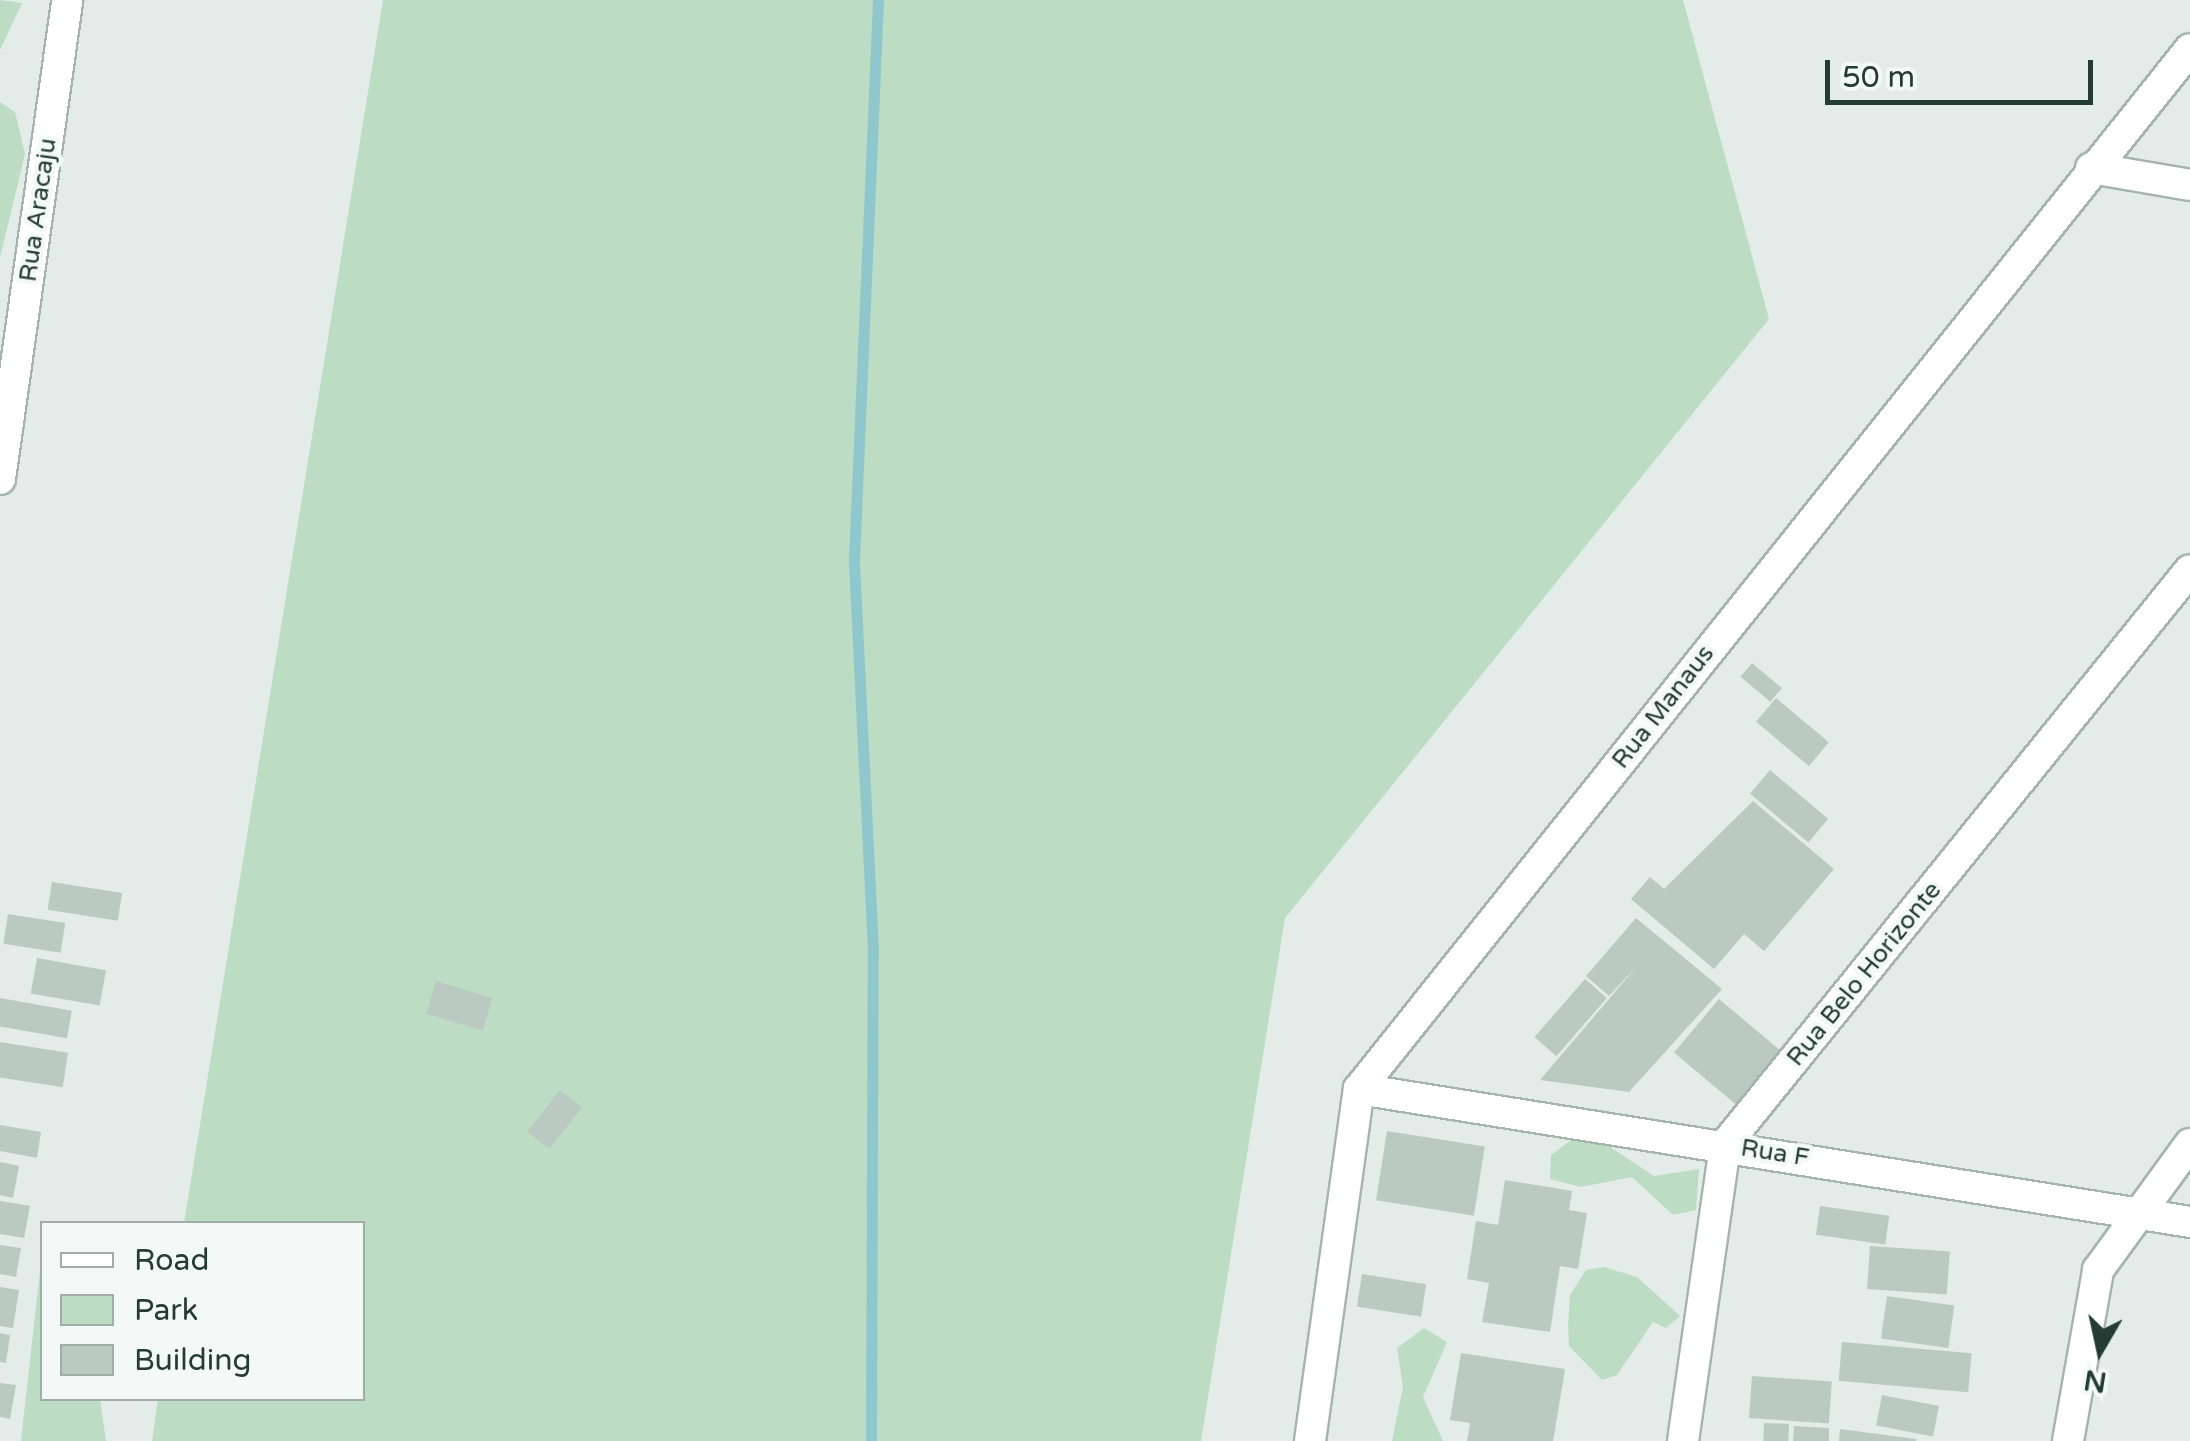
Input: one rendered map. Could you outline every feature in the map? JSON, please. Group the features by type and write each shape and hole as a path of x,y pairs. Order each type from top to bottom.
{"street":[{"name":"Rua Aracaju","path":"0,479 67,0"},
{"name":"Rua Manaus","path":"1359,1089 2091,168 2190,49"},
{"path":"2091,168 2190,185"},
{"name":"Rua Belo Horizonte","path":"1725,1146 2190,570"},
{"path":"1310,1441 1359,1089"},
{"name":"Rua F","path":"1359,1089 2190,1222"},
{"path":"2068,1441 2098,1270 2190,1144"},
{"path":"1683,1441 1725,1146"}],"green space":[{"path":"0,0 22,3 0,50"},
{"path":"383,0 1683,0 1769,319 1285,918 1201,1441 152,1441 158,1401 365,1401 365,1221 184,1221"},
{"path":"0,102 15,112 25,154 0,258"},
{"path":"1574,1138 1601,1141 1654,1176 1699,1169 1696,1210 1673,1215 1632,1177 1581,1187 1550,1179 1551,1155"},
{"path":"1604,1267 1637,1277 1680,1316 1666,1328 1653,1322 1617,1375 1602,1380 1569,1346 1568,1326 1570,1295 1586,1270"},
{"path":"40,1271 40,1401 100,1401 106,1441 21,1441"},
{"path":"1424,1328 1447,1342 1423,1397 1443,1441 1392,1441 1403,1387 1397,1348"}],"building":[{"path":"1752,663 1782,688 1770,702 1740,677"},
{"path":"1776,698 1829,742 1809,766 1756,722"},
{"path":"1770,770 1828,819 1808,843 1750,794"},
{"path":"1753,801 1834,869 1764,951 1744,934 1714,969 1631,899 1650,877 1664,889"},
{"path":"52,882 122,893 118,921 48,910"},
{"path":"8,914 65,923 61,953 3,944"},
{"path":"1636,918 1722,989 1629,1092 1540,1080 1638,965 1609,996 1586,976"},
{"path":"37,958 106,970 100,1006 31,993"},
{"path":"1585,979 1607,998 1556,1056 1534,1037"},
{"path":"436,981 492,998 482,1031 426,1014"},
{"path":"0,998 72,1011 67,1038 0,1026"},
{"path":"1719,999 1782,1052 1737,1105 1674,1053"},
{"path":"0,1042 68,1053 63,1087 0,1077"},
{"path":"560,1090 582,1107 549,1149 527,1132"},
{"path":"0,1125 41,1132 37,1158 0,1151"},
{"path":"1387,1131 1485,1146 1474,1216 1376,1200"},
{"path":"0,1162 19,1166 13,1198 0,1195"},
{"path":"1505,1180 1572,1191 1569,1210 1587,1213 1578,1269 1560,1266 1550,1332 1482,1322 1489,1283 1467,1279 1476,1221 1498,1225"},
{"path":"0,1201 30,1206 24,1238 0,1234"},
{"path":"1820,1206 1889,1216 1885,1244 1816,1235"},
{"path":"0,1245 21,1248 16,1277 0,1274"},
{"path":"1870,1246 1950,1252 1947,1294 1867,1289"},
{"path":"1362,1274 1426,1284 1421,1317 1357,1307"},
{"path":"0,1287 19,1290 13,1328 0,1326"},
{"path":"1887,1296 1954,1305 1948,1348 1881,1339"},
{"path":"0,1333 10,1335 6,1363 0,1362"},
{"path":"1842,1342 1972,1353 1968,1392 1839,1381"},
{"path":"1461,1353 1565,1369 1553,1441 1467,1441 1470,1423 1450,1420"},
{"path":"1752,1376 1832,1382 1829,1423 1749,1418"},
{"path":"0,1383 16,1385 10,1419 0,1417"},
{"path":"1882,1395 1939,1406 1933,1436 1876,1425"},
{"path":"1764,1423 1789,1424 1788,1441 1763,1441"},
{"path":"1794,1426 1829,1428 1829,1441 1793,1441"},
{"path":"1840,1429 1916,1439 1916,1441 1839,1441"}],"waterway":[{"path":"871,1441 873,951 854,559 878,0"}]}
